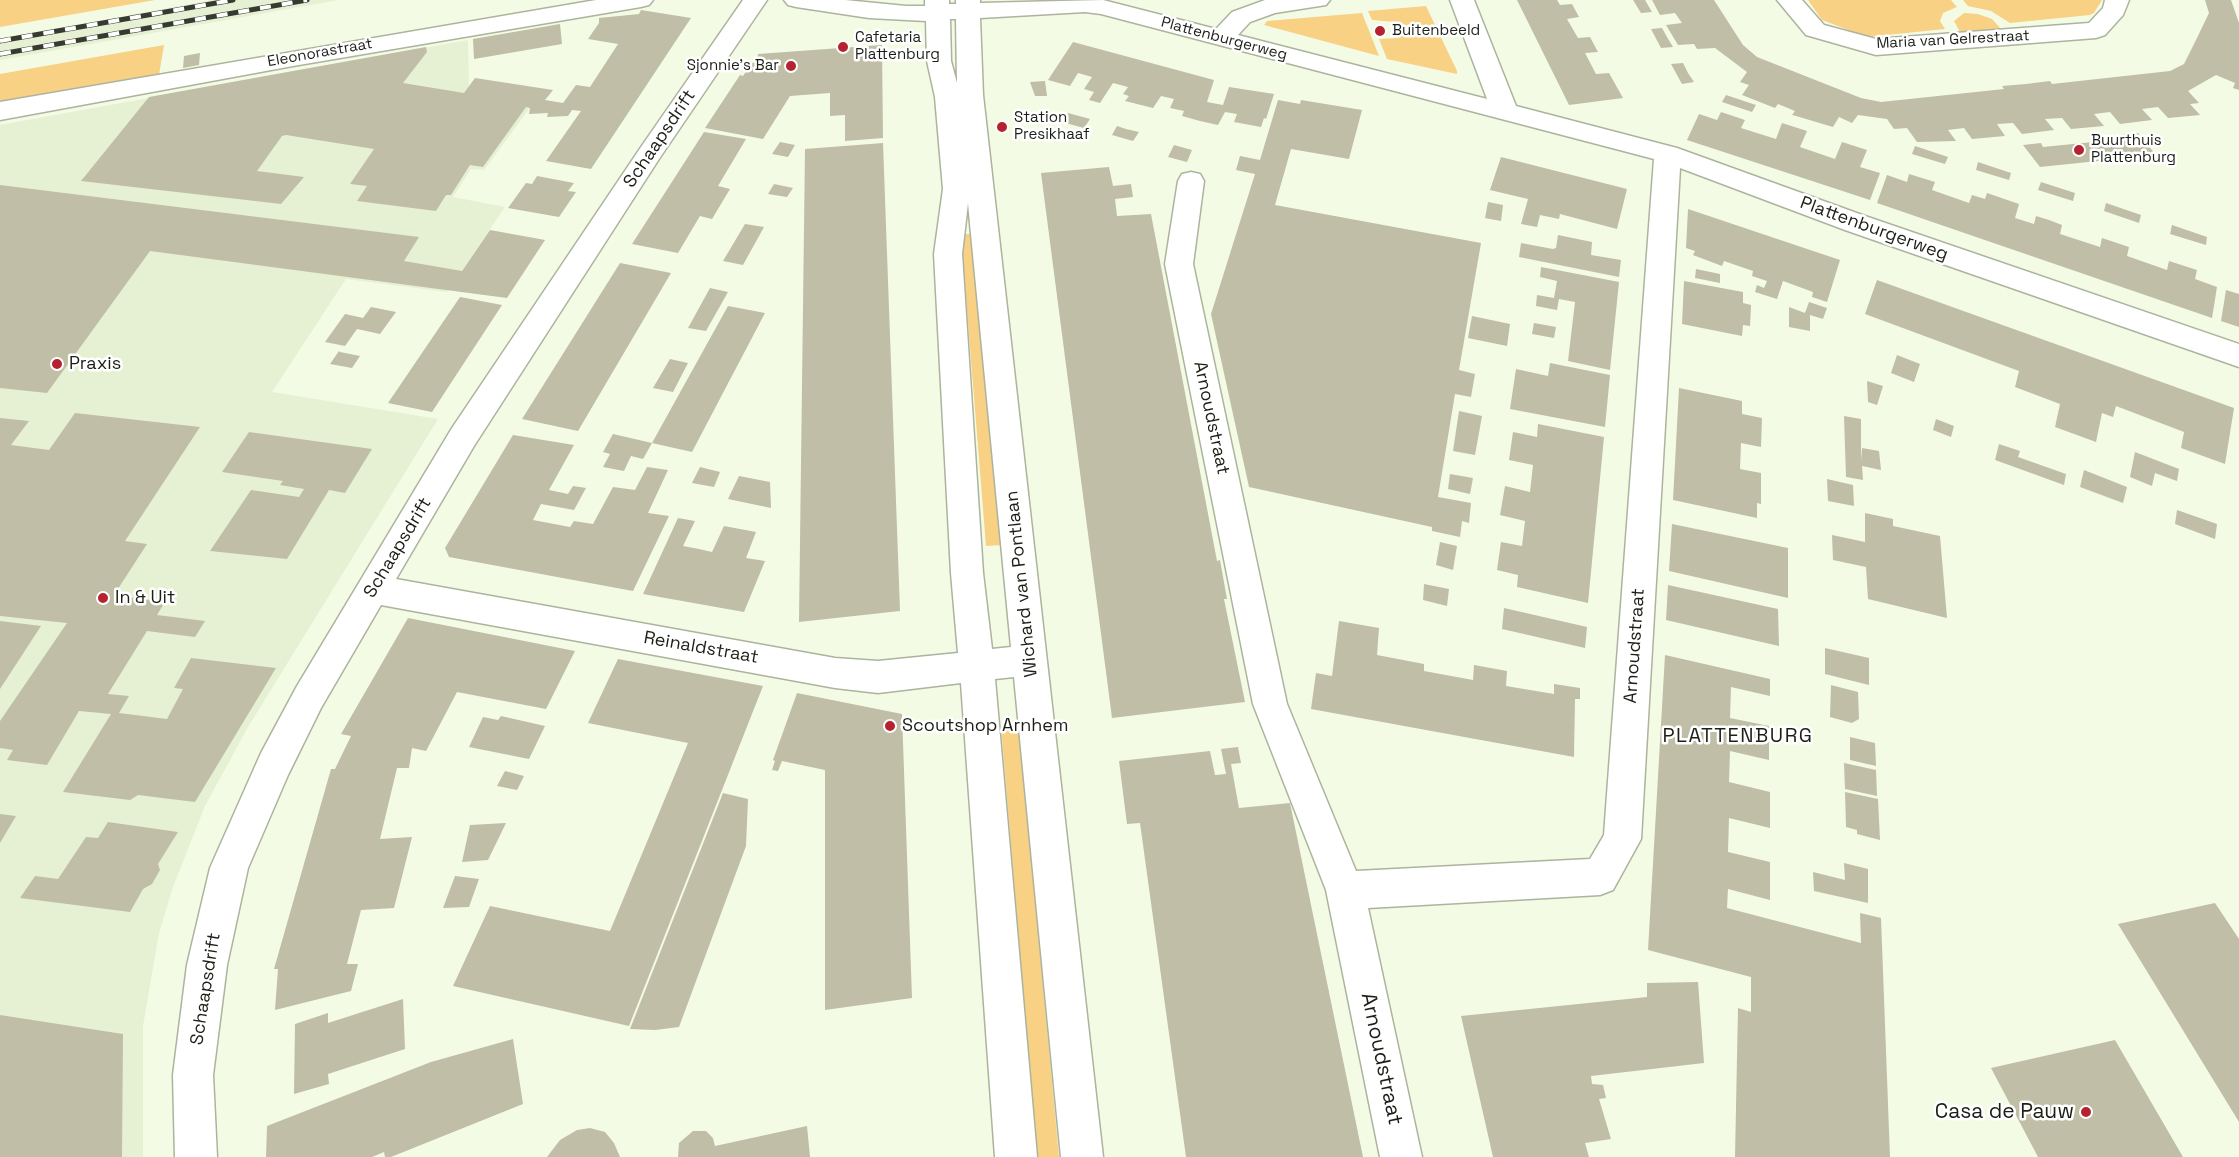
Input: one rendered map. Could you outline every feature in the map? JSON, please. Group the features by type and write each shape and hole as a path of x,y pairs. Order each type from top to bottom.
{"street":[{"name":"Eleonorastraat","path":"0,111 305,56 641,0"},
{"name":"Schaapsdrift","path":"196,1157 193,1075 207,965 228,868 284,746 373,589 509,366 755,0"},
{"path":"796,0 869,11 953,6 939,62 948,97 956,189 948,254 967,573 977,666 1016,1157"},
{"path":"1221,38 1240,17 1271,6 1318,0"},
{"path":"1462,0 1506,114"},
{"name":"Maria van Gelrestraat","path":"1789,0 1815,30 1876,47 2096,30 2115,10 2117,0"},
{"name":"Plattenburgerweg","path":"953,6 1085,4 1668,154 1855,223 2239,356"},
{"name":"Wichard van Pontlaan","path":"953,6 970,95 1082,1157"},
{"name":"Arnoudstraat","path":"1345,890 1600,877 1622,839 1668,154"},
{"name":"Arnoudstraat","path":"1191,181 1179,264 1270,704 1345,890 1401,1157"},
{"name":"Reinaldstraat","path":"373,589 835,673 878,677 1030,660"}],"shaded area":[{"path":"0,0 155,0 0,27"},
{"path":"212,0 339,0 0,60 0,39"},
{"path":"1808,0 1951,0 1957,7 1943,13 1940,21 1945,29 1867,37 1822,20"},
{"path":"1963,0 2102,0 2094,13 2090,15 2010,23 1991,11 1968,6"},
{"path":"1426,6 1457,74 1387,59 1379,39 1398,38 1398,28 1395,22 1372,20 1368,11"},
{"path":"1362,13 1379,56 1264,25 1267,21"},
{"path":"1964,13 1978,14 1992,19 2001,29 1960,32 1954,21"},
{"path":"468,40 469,92 535,101 484,170 471,169 453,197 505,207 447,292 346,279 272,392 438,419 248,727 205,806 173,887 159,933 143,1026 143,1157 0,1157 0,125"},
{"path":"164,45 159,75 0,105 0,74"},
{"path":"972,234 1003,545 986,546 961,236"},
{"path":"1006,718 1015,721 1020,739 1059,1157 1037,1157 1001,726"}],"building":[{"path":"1517,0 1557,0 1560,5 1572,4 1579,17 1567,19 1578,38 1590,37 1598,52 1585,53 1596,74 1609,73 1623,98 1569,105"},
{"path":"1633,0 1645,0 1652,12 1641,13"},
{"path":"1652,0 1714,0 1743,45 1757,57 1861,98 1881,102 2004,89 2002,86 2050,81 2052,84 2170,71 2184,64 2197,38 2209,13 2205,0 2231,0 2239,23 2239,90 2233,88 2235,83 2216,75 2188,91 2199,103 2190,104 2200,115 2168,118 2158,107 2142,109 2152,120 2120,124 2110,112 2094,114 2104,126 2071,129 2062,118 2045,119 2054,130 2022,134 2013,123 1997,124 2005,136 1972,139 1964,128 1948,130 1956,141 1917,142 1907,128 1894,129 1887,119 1858,115 1852,123 1839,117 1833,127 1792,115 1795,111 1778,104 1775,108 1742,95 1749,85 1740,82 1747,72 1715,48 1697,49 1694,44 1678,45 1666,25 1682,23 1675,13 1660,15"},
{"path":"641,10 691,18 591,169 546,161 581,111 572,110 568,116 547,117 548,113 529,114 530,108 526,107 483,167 470,165 451,195 446,195 436,211 357,201 367,186 350,184 374,149 286,135 282,136 257,171 304,177 281,204 81,181 149,97 426,47 427,52 403,83 464,93 475,78 553,90 545,100 563,103 576,85 590,87 618,44 588,39 599,23 599,18 639,14"},
{"path":"560,24 562,44 474,59 473,39"},
{"path":"1662,28 1673,47 1661,48 1651,29"},
{"path":"1073,42 1214,80 1207,102 1223,105 1229,87 1274,94 1266,119 1264,118 1261,127 1234,122 1237,114 1225,112 1218,125 1200,121 1182,116 1184,111 1170,108 1174,99 1161,96 1153,108 1125,101 1129,96 1123,94 1128,87 1113,83 1100,103 1089,100 1094,92 1084,89 1092,77 1078,73 1070,86 1048,80"},
{"path":"882,45 883,138 845,141 845,115 830,116 830,93 790,96 763,139 705,128 740,75 743,76 752,63 757,62 758,54"},
{"path":"200,53 199,65 183,68 184,56"},
{"path":"1683,63 1694,82 1682,84 1671,64"},
{"path":"1045,81 1047,96 1035,96 1030,82"},
{"path":"1726,95 1756,105 1752,112 1722,102"},
{"path":"1278,100 1300,104 1301,100 1362,110 1349,159 1291,149 1275,205 1481,243 1459,370 1475,374 1471,397 1455,394 1438,497 1471,503 1469,523 1462,521 1460,537 1432,531 1432,527 1249,487 1211,314 1255,174 1236,170 1240,156 1260,160"},
{"path":"1721,112 1745,120 1741,128 1776,139 1782,123 1807,131 1800,147 1835,159 1842,142 1867,150 1860,167 1880,173 1870,200 1687,140 1699,114 1717,120"},
{"path":"1068,113 1090,119 1084,128 1062,122"},
{"path":"1117,126 1139,132 1133,141 1112,135"},
{"path":"704,132 746,139 718,186 730,189 712,219 700,216 678,253 632,244"},
{"path":"2138,133 2156,155 2040,167 2023,145 2041,143 2043,147 2103,141 2100,137"},
{"path":"780,142 795,145 788,157 772,154"},
{"path":"883,143 900,611 799,622 805,149"},
{"path":"1174,145 1192,150 1187,162 1168,157"},
{"path":"1915,146 1948,157 1945,164 1912,154"},
{"path":"1501,157 1627,189 1617,229 1560,214 1559,219 1540,215 1537,227 1521,224 1528,199 1490,190"},
{"path":"1978,162 2011,173 2009,180 1976,170"},
{"path":"1109,167 1113,186 1131,184 1133,197 1115,199 1117,216 1151,214 1217,561 1220,560 1227,599 1224,599 1245,702 1112,718 1041,173"},
{"path":"1909,174 1935,182 1932,190 1969,203 1972,195 1985,199 1987,193 2019,204 2015,218 2034,224 2036,216 2049,220 2062,225 2060,234 2100,247 2102,238 2129,247 2127,256 2167,270 2169,261 2197,270 2195,279 2217,287 2212,318 1877,203 1887,175 1907,182"},
{"path":"537,176 574,183 568,191 576,192 559,217 508,208 526,183 532,184"},
{"path":"2041,182 2075,193 2073,201 2038,190"},
{"path":"774,184 793,188 787,197 768,194"},
{"path":"0,185 419,237 404,261 462,271 490,230 545,240 507,298 150,251 47,393 0,388"},
{"path":"1488,202 1503,205 1501,221 1485,218"},
{"path":"2106,203 2141,215 2139,223 2104,211"},
{"path":"1688,209 1840,260 1827,302 1812,297 1813,292 1783,281 1777,299 1755,292 1757,285 1764,288 1767,281 1752,276 1753,271 1724,261 1722,266 1693,255 1695,251 1686,248"},
{"path":"745,224 764,227 743,265 723,261"},
{"path":"2172,225 2207,237 2206,245 2170,234"},
{"path":"1558,235 1592,242 1591,255 1621,260 1619,277 1519,257 1521,243 1553,249 1556,248"},
{"path":"620,263 671,273 578,431 522,419"},
{"path":"1541,267 1619,282 1610,370 1568,361 1575,302 1559,299 1557,310 1536,306 1537,295 1554,298 1557,281 1540,277"},
{"path":"1696,269 1720,274 1720,283 1695,278"},
{"path":"1877,280 2234,408 2225,464 2181,448 2184,432 2116,406 2113,417 2102,413 2096,442 2055,427 2060,404 2015,387 2019,371 1865,314"},
{"path":"1684,281 1743,292 1743,303 1751,305 1750,326 1743,325 1742,336 1682,324"},
{"path":"710,288 728,292 706,331 688,328"},
{"path":"2226,290 2239,294 2239,327 2221,321"},
{"path":"460,297 502,305 432,412 388,403"},
{"path":"1809,302 1827,308 1823,319 1810,315 1810,331 1789,327 1789,307 1805,313"},
{"path":"728,306 765,313 692,452 652,443"},
{"path":"371,307 396,312 380,334 357,329 345,346 325,342 345,314 363,318"},
{"path":"1472,316 1510,324 1507,346 1468,338"},
{"path":"1534,323 1556,327 1554,338 1532,334"},
{"path":"339,351 360,356 352,368 330,364"},
{"path":"1897,355 1920,364 1914,382 1891,373"},
{"path":"670,359 688,363 673,392 653,388"},
{"path":"1550,363 1610,375 1605,427 1510,409 1516,369 1548,376"},
{"path":"1867,381 1883,386 1877,405 1868,402"},
{"path":"1679,388 1742,401 1742,414 1762,418 1761,447 1741,443 1740,469 1761,473 1761,504 1757,503 1757,518 1673,500"},
{"path":"1459,411 1482,416 1475,455 1453,451"},
{"path":"75,413 200,427 125,541 147,544 114,595 165,602 157,615 205,621 195,637 147,631 108,694 129,696 119,713 167,719 183,689 174,688 191,658 276,668 195,802 138,795 130,800 63,792 111,714 79,711 47,765 7,760 13,750 0,748 0,721 67,623 0,616 0,418 29,421 11,445 49,450"},
{"path":"1844,416 1861,419 1861,461 1862,448 1879,451 1881,470 1862,466 1863,480 1846,477"},
{"path":"1936,419 1954,426 1951,437 1933,430"},
{"path":"1538,424 1604,437 1588,603 1517,587 1518,575 1497,570 1501,542 1522,546 1525,521 1500,515 1505,486 1530,492 1533,465 1509,460 1513,432 1537,437"},
{"path":"249,432 372,449 345,493 329,490 287,559 210,551 251,490 299,497 304,489 280,485 283,481 222,472"},
{"path":"613,434 652,443 643,459 631,456 624,471 603,467 610,454 603,452"},
{"path":"513,435 574,445 549,490 568,494 573,486 586,488 574,510 541,504 533,520 570,527 574,521 593,524 613,487 635,490 647,467 668,470 648,513 669,516 633,591 449,557 445,548"},
{"path":"1999,444 2020,451 2018,457 2066,474 2064,485 1995,460"},
{"path":"2135,452 2179,469 2177,481 2155,473 2152,486 2130,477"},
{"path":"700,467 720,472 714,487 692,483"},
{"path":"2084,470 2127,487 2123,503 2080,487"},
{"path":"1450,474 1473,478 1470,494 1448,489"},
{"path":"739,476 770,482 771,508 728,499"},
{"path":"1827,479 1853,485 1854,506 1828,501"},
{"path":"2177,510 2217,524 2215,539 2175,524"},
{"path":"1865,513 1893,519 1893,526 1940,536 1947,618 1868,599 1866,567 1833,560 1832,535 1865,542"},
{"path":"678,518 695,521 683,546 712,552 724,526 756,532 746,558 765,561 744,612 643,594"},
{"path":"1672,524 1788,548 1788,598 1669,571"},
{"path":"1440,542 1457,546 1453,570 1436,565"},
{"path":"1424,584 1449,589 1447,606 1423,600"},
{"path":"1668,585 1778,609 1779,646 1666,620"},
{"path":"1504,608 1587,627 1585,648 1502,629"},
{"path":"408,618 575,651 546,709 457,692 426,751 412,748 409,768 397,768 380,839 412,837 394,908 361,910 347,964 358,964 351,991 275,1010 278,969 274,969 331,769 335,769 351,736 341,734"},
{"path":"0,621 41,626 0,689"},
{"path":"1339,621 1379,628 1377,655 1424,664 1424,671 1473,680 1474,665 1507,671 1506,686 1554,694 1554,684 1580,688 1580,699 1575,699 1574,757 1311,709 1316,673 1332,676"},
{"path":"1825,648 1869,658 1869,685 1825,674"},
{"path":"1665,655 1770,679 1770,696 1731,687 1730,718 1769,726 1769,760 1730,751 1729,782 1770,792 1770,828 1729,818 1728,852 1770,862 1770,900 1728,889 1727,908 1861,943 1860,913 1881,918 1890,1157 1735,1157 1738,1008 1751,1012 1751,977 1648,950"},
{"path":"618,659 763,686 629,1026 453,986 490,906 610,931 688,743 588,723"},
{"path":"1831,685 1858,692 1859,719 1852,723 1830,717"},
{"path":"797,693 902,714 912,998 825,1010 825,770 782,761 778,771 772,770 775,761 773,760"},
{"path":"501,716 545,726 529,759 469,747 483,717 498,720"},
{"path":"1850,737 1875,743 1876,766 1850,760"},
{"path":"1238,747 1241,763 1231,764 1239,808 1290,803 1363,1157 1186,1157 1140,823 1127,824 1119,761 1210,751 1215,775 1226,774 1221,749"},
{"path":"1844,763 1876,770 1877,796 1845,789"},
{"path":"505,771 524,776 517,790 497,786"},
{"path":"1845,792 1878,799 1880,840 1857,834 1857,830 1846,827"},
{"path":"723,793 748,799 746,846 679,1027 655,1030 630,1029"},
{"path":"0,814 16,816 0,843"},
{"path":"108,822 178,832 158,864 160,870 152,884 143,889 130,912 20,898 35,876 58,879 86,837 98,838"},
{"path":"506,823 488,860 462,862 470,825"},
{"path":"1844,863 1868,869 1868,903 1814,891 1813,872 1845,880"},
{"path":"455,876 479,879 469,907 443,908"},
{"path":"2215,903 2239,939 2239,1122 2118,924"},
{"path":"1698,982 1704,1063 1591,1076 1592,1084 1603,1085 1606,1098 1599,1099 1611,1139 1585,1143 1589,1157 1493,1157 1461,1016 1647,997 1647,983"},
{"path":"403,999 405,1049 328,1074 329,1084 294,1094 295,1024 328,1013 328,1023"},
{"path":"0,1015 123,1034 122,1157 0,1157"},
{"path":"513,1039 523,1104 391,1157 385,1157 384,1152 372,1157 266,1157 267,1126 431,1062"},
{"name":"Casa de Pauw","path":"2115,1040 2183,1157 2038,1157 1991,1068"},
{"path":"807,1126 810,1157 678,1157 679,1143 693,1131 706,1131 713,1138 715,1146"},
{"path":"590,1128 605,1132 614,1143 620,1157 547,1157 560,1140 577,1130"}],"railway":[{"path":"0,41 233,0"},
{"path":"0,54 307,0"}],"place":[{"name":"Buitenbeeld","path":"1380,31"},
{"name":"Cafetaria Plattenburg","path":"843,47"},
{"name":"Sjonnie's Bar","path":"791,66"},
{"name":"Station Presikhaaf","path":"1002,127"},
{"name":"Buurthuis Plattenburg","path":"2079,150"},
{"name":"Praxis","path":"57,364"},
{"name":"In & Uit","path":"103,598"},
{"name":"Scoutshop Arnhem","path":"890,726"},
{"name":"Casa de Pauw","path":"2086,1112"}],"district":[{"name":"PLATTENBURG","path":"1738,737"}]}
